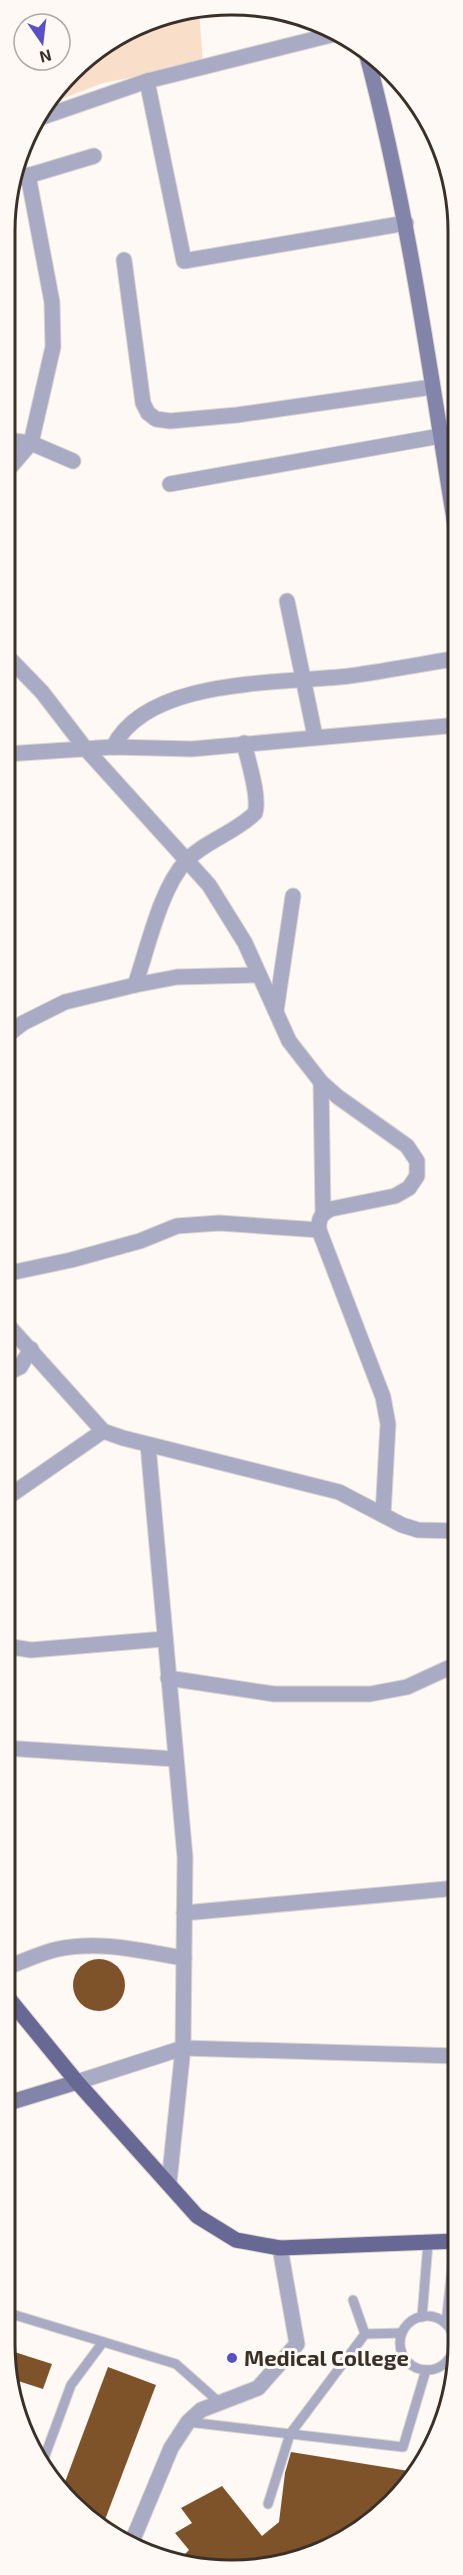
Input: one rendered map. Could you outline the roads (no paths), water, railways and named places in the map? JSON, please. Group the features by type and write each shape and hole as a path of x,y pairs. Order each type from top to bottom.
{"main road":[{"path":"370,65 384,118 406,223 448,484"},
{"path":"15,2006 77,2082 197,2216 236,2240 280,2248 448,2242"},
{"path":"15,2101 77,2082"}],"street":[{"path":"49,115 147,81 326,36"},
{"path":"147,81 184,261 406,223"},
{"path":"21,178 94,156"},
{"path":"15,462 31,443 53,347 54,322 21,179"},
{"path":"124,260 143,403 148,413 156,419 170,421 237,415 432,387"},
{"path":"170,484 440,436"},
{"path":"15,441 31,443 73,461"},
{"path":"287,601 315,736"},
{"path":"113,747 120,733 129,723 144,713 188,695 226,686 350,675 448,660"},
{"path":"15,664 42,692 85,748 209,885 232,918 289,1041 321,1082 407,1146 417,1161 417,1176 409,1188 395,1196 323,1213"},
{"path":"15,753 113,747 192,749 315,736 448,726"},
{"path":"135,985 166,892 188,860 255,813 256,797 244,743"},
{"path":"276,1011 293,896"},
{"path":"15,1029 64,1002 135,985 177,977 260,975"},
{"path":"321,1082 323,1213 318,1221 319,1230 383,1397 388,1424 383,1515"},
{"path":"15,1272 71,1260 140,1241 177,1226 219,1223 319,1230"},
{"path":"15,1332 103,1431 339,1492 418,1530 448,1532"},
{"path":"15,1369 20,1367 31,1349"},
{"path":"15,1492 103,1431"},
{"path":"148,1444 185,1857 183,2048 169,2183"},
{"path":"15,1648 31,1650 164,1639"},
{"path":"168,1678 274,1694 370,1694 407,1687 448,1668"},
{"path":"15,1749 175,1759"},
{"path":"184,1913 448,1889"},
{"path":"15,1964 57,1949 79,1947 112,1946 184,1958"},
{"path":"77,2082 183,2048 448,2056"},
{"path":"134,2537 171,2448 188,2422 201,2410 258,2388 297,2344 280,2248"}],"lane":[{"path":"422,2317 428,2243"},
{"path":"353,2300 365,2334"},
{"path":"448,2307 446,2324 448,2328"},
{"path":"15,2315 176,2364 220,2403"},
{"path":"446,2324 430,2317 422,2317 407,2326 400,2342 404,2358 410,2365 426,2370 444,2365 448,2359"},
{"path":"365,2334 402,2333"},
{"path":"268,2504 290,2434 365,2334"},
{"path":"46,2455 71,2385 103,2342"},
{"path":"188,2422 403,2447 426,2370"}],"place":[{"name":"Medical College","path":"232,2358"}]}
